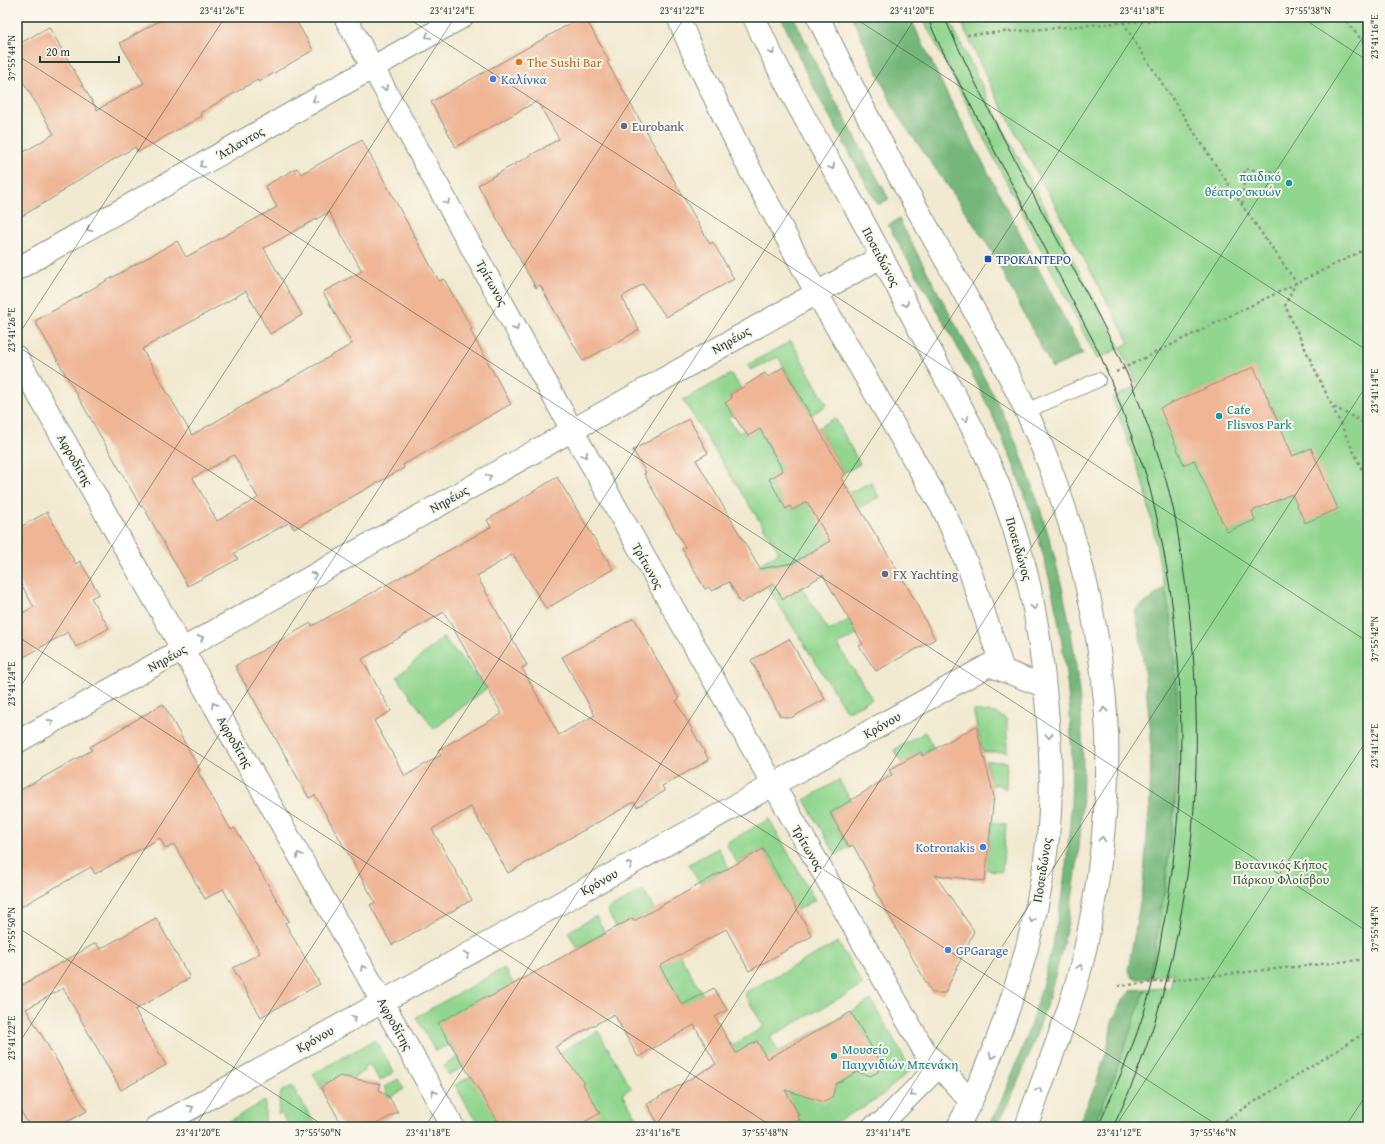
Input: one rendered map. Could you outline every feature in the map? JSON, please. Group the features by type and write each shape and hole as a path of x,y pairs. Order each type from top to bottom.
{"main road":[{"name":"Τρίτωνος","path":"345,17 572,430 772,786 925,1052 971,1102"},
{"name":"Άτλαντος","path":"17,269 462,17"},
{"path":"678,17 693,53 748,166 816,292 944,511 970,571 1003,670"},
{"name":"Ποσειδώνος","path":"754,17 814,136 857,211 986,455 1005,502 1033,601 1050,735 1048,835 1040,888 1023,958 993,1054 958,1127"},
{"path":"818,17 914,203 980,320 1026,411 1054,478 1078,552 1090,604 1100,669 1107,734 1105,814 1097,885 1088,938 1070,1008 1026,1127"},
{"name":"Νηρέως","path":"17,742 816,292 881,257"},
{"name":"Αφροδίτης","path":"17,357 453,1127"},
{"name":"Κρόνου","path":"157,1127 989,665 1044,686"},
{"path":"873,1127 883,1122 939,1066"}],"lane":[{"path":"1026,411 1098,380"}],"path":[{"path":"1120,17 1242,205 1296,282"},
{"path":"967,35 1123,22 1225,17"},
{"path":"1343,17 1368,48"},
{"path":"1242,205 1245,169 1276,172"},
{"path":"1098,380 1368,248"},
{"path":"1296,282 1285,306 1368,482"},
{"path":"1333,407 1368,425"},
{"path":"1118,986 1368,959"},
{"path":"1214,1127 1368,1031"}],"green space":[{"path":"781,17 794,17 820,73 889,199 878,205 810,81"},
{"path":"852,17 910,17 945,90 1083,354 1052,368 991,250 950,189 897,115"},
{"path":"922,17 948,17 1000,123 1120,348 1097,359"},
{"name":"Βοτανικός Κήπος Πάρκου Φλοίσβου","path":"959,17 1368,17 1368,1127 1093,1127 1113,1080 1145,989 1170,988 1174,973 1150,978 1166,882 1177,786 1178,747 1171,620 1145,488 1112,398 1138,386 1120,348 1129,342 991,87"},
{"path":"899,219 1008,423 1019,450 1048,535 1069,620 1080,706 1083,791 1076,876 1059,961 1033,1044 997,1127 989,1127 1023,1046 1048,962 1064,878 1071,793 1069,707 1058,622 1038,537 1009,454 996,424 968,366 888,225"},
{"path":"791,341 827,405 811,415 778,357 751,370 747,365"},
{"path":"731,374 741,388 730,395 733,414 728,418 739,433 744,430 748,436 760,429 783,471 769,479 786,509 790,506 793,510 815,497 821,507 871,482 879,497 823,528 830,541 788,566 829,631 849,620 877,623 838,645 872,699 847,712 755,567 779,552 683,400"},
{"path":"835,418 860,464 844,473 818,428"},
{"path":"1165,588 1173,637 1177,686 1176,783 1165,881 1150,978 1139,979 1133,978 1128,970 1143,887 1150,799 1151,735 1141,642 1135,610"},
{"path":"443,637 487,688 434,729 397,677"},
{"path":"973,710 996,713 1007,720 1007,752 983,752"},
{"path":"925,732 934,749 985,783 990,780 986,761 1007,762 1006,789 997,784 992,786 918,832 912,828 884,779 892,774 942,806 921,752 902,763 894,750"},
{"path":"839,780 851,801 830,813 849,847 836,855 804,800"},
{"path":"769,819 815,900 797,910 763,849 737,863 726,843"},
{"path":"991,822 1006,824 1002,872 986,869"},
{"path":"718,848 729,868 700,884 689,864"},
{"path":"643,890 707,1002 687,1014 633,918 616,927 607,910"},
{"path":"596,916 605,933 577,948 568,932"},
{"path":"838,942 863,985 770,1037 779,1052 871,1000 911,1070 877,1099 827,1127 788,1127 800,1121 797,1116 799,1115 757,1042 736,1054 731,1046 764,1027 744,993"},
{"path":"504,968 554,1055 598,1031 631,1088 622,1094 643,1127 479,1127 455,1085 499,1061 493,1050 449,1075 444,1066 458,1057 450,1044 435,1051 416,1017"},
{"path":"1145,989 1113,1080 1093,1127 1077,1127 1095,1087 1107,1050 1112,1022 1122,1001 1131,990"},
{"path":"375,1040 394,1072 380,1081 371,1066 367,1065 365,1067 365,1071 346,1082 322,1088 323,1091 313,1074"},
{"path":"398,1079 404,1089 389,1098 384,1087"},
{"path":"292,1086 317,1127 290,1127 281,1113 278,1115 281,1092"},
{"path":"265,1101 265,1123 258,1127 219,1127"}],"building":[{"path":"166,17 294,17 313,50 259,82 257,80 200,113 202,116 138,152 135,147 63,189 64,191 17,219 17,156 54,134 17,71 17,45 49,27 97,110 144,83 120,43"},
{"path":"582,17 585,17 609,61 607,62 710,244 713,242 734,279 666,317 643,284 622,297 639,330 583,361 540,285 536,288 478,185 559,139 537,101 456,147 431,102"},
{"path":"362,140 439,281 444,279 511,404 403,465 404,468 294,529 290,522 234,553 238,559 188,586 143,506 141,507 35,321 177,241 186,257 277,207 265,186 297,168 301,174","holes":["329,212 362,271 323,292 352,344 192,435 142,349 246,291 270,334 302,315 264,248","234,455 258,498 217,521 193,478"]},
{"path":"783,367 845,475 841,478 907,586 935,639 876,671 859,646 863,644 823,575 783,599 773,584 741,603 729,582 712,591 709,587 705,589 682,549 685,547 644,474 646,473 633,450 689,419 708,453 696,460 760,569 793,563 830,541 807,502 792,510 790,506 786,509 769,479 783,471 760,429 748,436 725,403 732,398 730,395 765,373 768,377"},
{"path":"1254,367 1293,456 1311,448 1338,509 1305,523 1292,494 1252,511 1255,520 1227,532 1194,460 1184,465 1160,408"},
{"path":"557,477 613,569 546,609 513,554 477,576 527,665 522,668 559,735 595,715 562,657 634,618 679,699 676,701 709,760 662,786 665,791 637,807 634,802 508,873 471,807 432,829 472,900 392,945 370,905 375,902 315,795 309,798 235,666 311,623 312,626 491,527 487,520","holes":["444,612 502,714 438,750 441,755 405,776 374,721 391,711 362,659"]},
{"path":"47,512 76,564 80,561 99,594 91,598 109,628 76,647 68,632 17,661 17,616 34,607 17,577 17,529"},
{"path":"789,639 825,699 791,718 780,716 751,660"},
{"path":"163,704 200,770 198,772 231,830 235,828 289,921 285,923 320,984 261,1017 233,968 260,953 223,889 205,899 174,844 166,849 160,838 95,874 91,867 17,909 17,792 92,750 90,747"},
{"path":"976,726 994,796 985,881 935,875 974,931 945,993 932,993 873,887 875,886 853,845 849,847 830,813 892,775 889,770 921,752 922,756"},
{"path":"763,849 812,936 749,971 726,929 660,966 682,1005 714,988 727,1010 715,1017 736,1053 757,1041 767,1059 851,1012 881,1063 878,1072 870,1076 857,1072 836,1084 832,1098 824,1102 785,1090 799,1115 797,1116 800,1120 788,1127 660,1127 647,1104 716,1064 694,1025 638,1057 614,1014 555,1047 585,1083 583,1084 600,1113 576,1127 501,1127 438,1023 487,996 488,998 633,918 634,921"},
{"path":"156,918 190,978 135,1010 166,1065 121,1090 63,988 26,1009 87,1111 58,1127 30,1127 17,1104 17,988 96,943 100,949"},
{"path":"340,1076 381,1084 379,1090 389,1097 398,1112 371,1127 343,1127 321,1087"}],"tram line":[{"path":"927,17 940,46 1098,350 1144,468 1162,542 1171,596 1177,649 1181,756 1173,863 1158,958 1150,992 1130,1051 1098,1127"},
{"path":"944,17 993,118 1101,321 1132,385 1150,431 1165,477 1175,515 1183,567 1192,637 1196,708 1195,780 1190,852 1179,923 1163,993 1141,1061 1113,1127"}],"place":[{"name":"The Sushi Bar","path":"519,62"},
{"name":"Καλίνκα","path":"493,79"},
{"name":"Eurobank","path":"624,126"},
{"name":"παιδικό θέατρο σκυών","path":"1289,183"},
{"name":"ΤΡΟΚΑΝΤΕΡΟ","path":"988,259"},
{"name":"Cafe Flisvos Park","path":"1219,416"},
{"name":"FX Yachting","path":"885,574"},
{"name":"Kotronakis","path":"983,847"},
{"name":"GPGarage","path":"948,950"},
{"name":"Μουσείο Παιχνιδιών Μπενάκη","path":"834,1056"}]}
